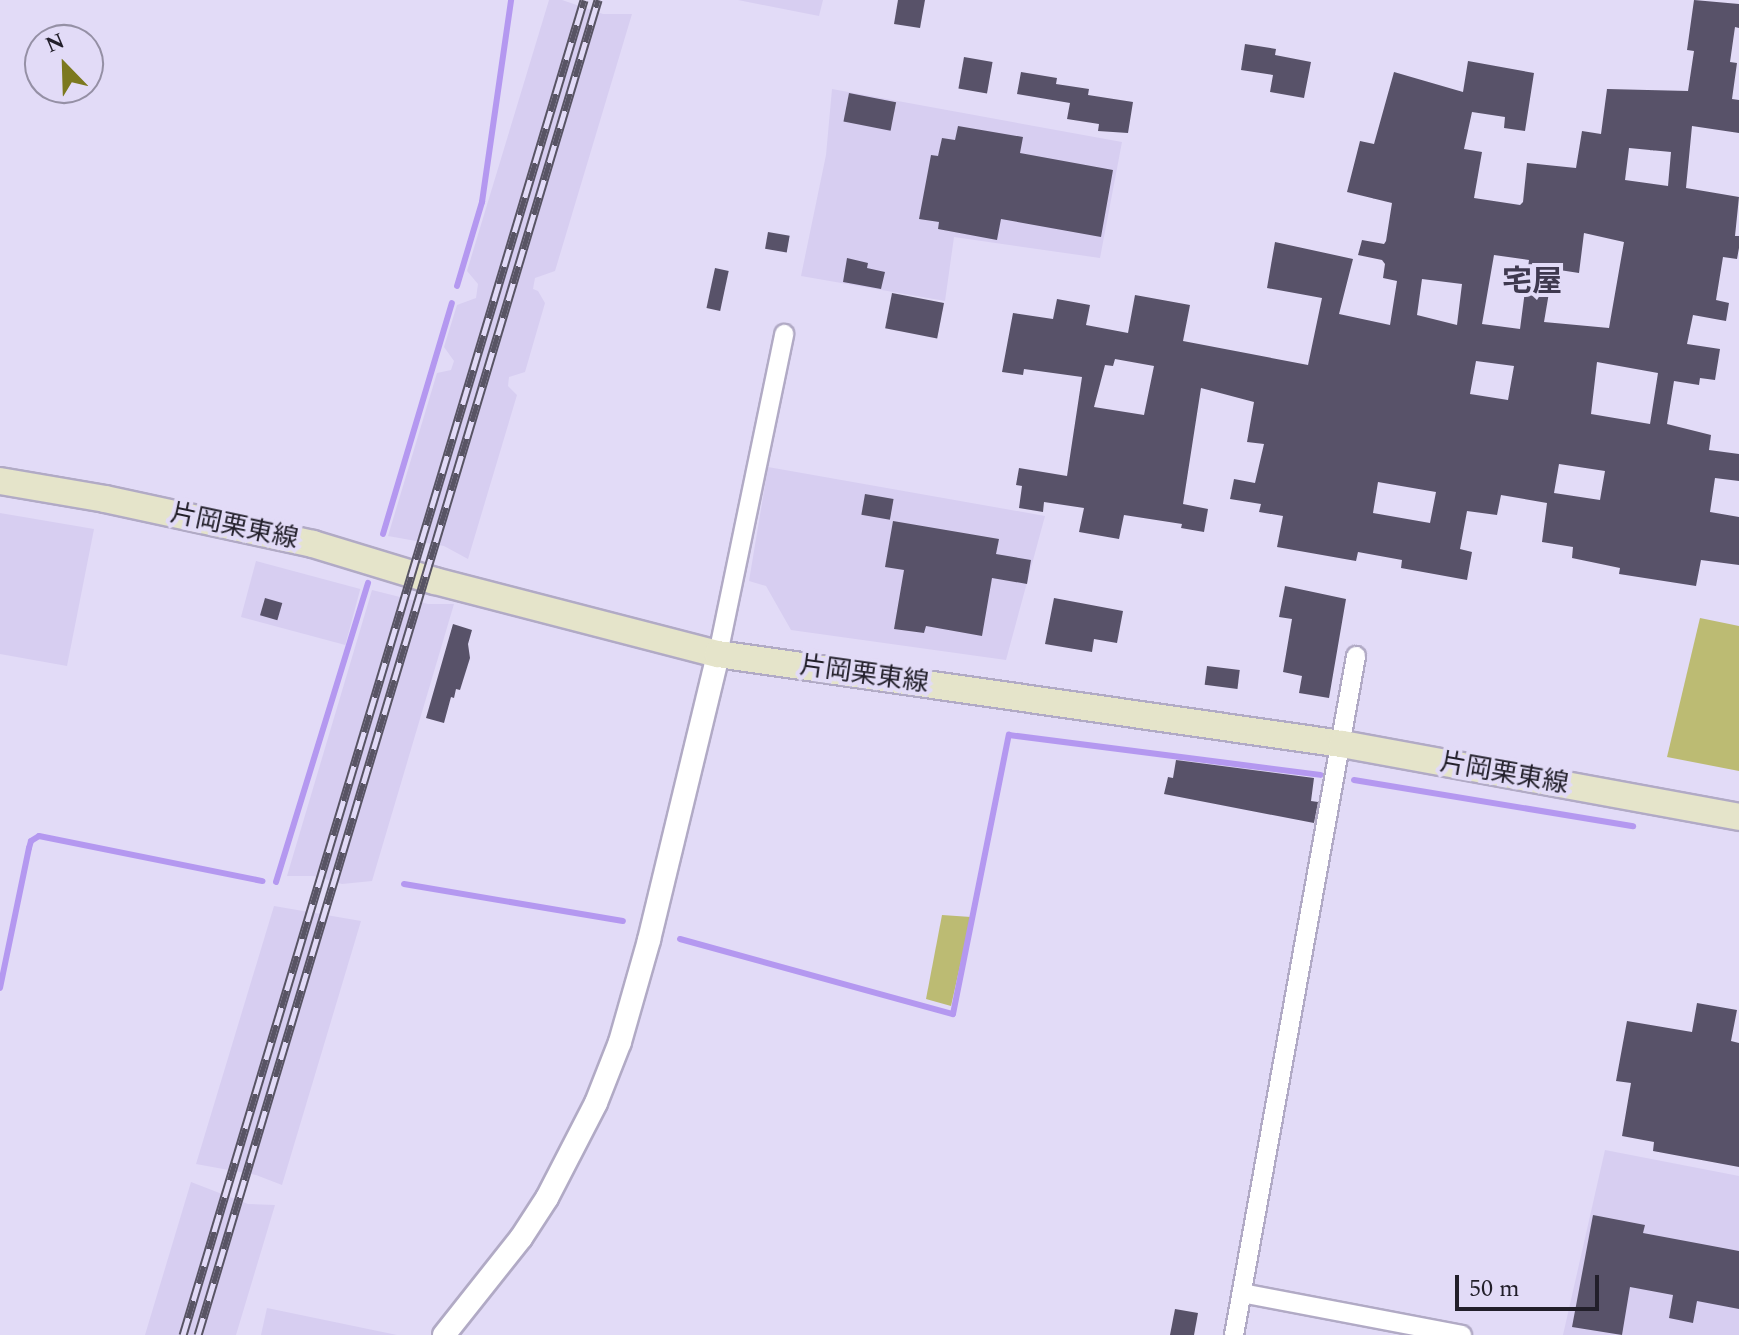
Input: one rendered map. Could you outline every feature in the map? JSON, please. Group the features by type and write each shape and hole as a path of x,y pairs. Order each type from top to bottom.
{"main road":[{"name":"片岡栗東線","path":"0,481 105,499 313,544 435,581 718,654 1342,744 1739,817"}],"street":[{"path":"444,1335 530,1225 596,1103 620,1042 649,940 718,654 784,334"},
{"path":"1234,1335 1356,656"},
{"path":"1242,1293 1462,1335"}],"shaded area":[{"path":"549,0 562,0 603,14 632,14 555,271 535,278 533,289 538,291 545,303 525,372 509,377 508,386 517,395 468,559 444,546 388,536 437,373 451,370 454,361 444,347 457,305 476,298 478,284 467,271"},
{"path":"738,0 823,0 819,16"},
{"path":"832,89 1122,142 1100,258 954,237 945,301 801,276 826,155"},
{"path":"768,467 1045,516 1006,660 791,630 766,586 749,581"},
{"path":"0,513 94,529 67,666 0,654"},
{"path":"256,561 360,589 345,645 241,617"},
{"path":"372,590 428,604 454,604 372,881 342,884 314,876 287,876"},
{"path":"1700,618 1739,626 1739,771 1667,757"},
{"path":"274,906 361,921 282,1185 256,1175 196,1164"},
{"path":"942,915 971,917 951,1006 926,999"},
{"path":"1605,1150 1739,1176 1739,1335 1563,1335"},
{"path":"191,1182 248,1204 275,1205 236,1335 145,1335"},
{"path":"267,1308 397,1335 261,1335"}],"building":[{"path":"898,0 925,0 920,28 894,24"},
{"path":"1694,0 1739,4 1739,28 1735,27 1730,62 1737,63 1732,99 1739,100 1739,133 1692,126 1686,188 1739,197 1735,236 1739,236 1739,248 1737,259 1723,257 1716,300 1729,303 1726,321 1693,315 1687,344 1720,349 1715,380 1700,378 1699,385 1674,381 1667,424 1711,435 1709,450 1739,454 1739,481 1715,478 1710,512 1739,517 1739,565 1701,560 1696,586 1619,574 1620,568 1572,558 1573,547 1542,542 1547,503 1501,495 1497,515 1467,511 1460,549 1472,552 1467,580 1401,568 1402,560 1358,552 1356,561 1277,547 1283,516 1259,512 1261,504 1230,499 1234,479 1255,483 1264,444 1247,442 1254,402 1201,388 1183,504 1208,509 1204,532 1181,528 1182,524 1124,515 1119,539 1079,532 1084,508 1044,502 1043,512 1019,508 1022,486 1016,485 1019,468 1067,476 1082,377 1024,369 1023,375 1002,372 1013,313 1053,319 1057,299 1090,305 1086,325 1128,333 1135,295 1190,305 1183,341 1308,365 1322,298 1267,288 1275,242 1353,259 1339,314 1390,325 1397,281 1383,278 1385,264 1382,260 1358,255 1362,240 1384,244 1386,241 1392,203 1347,192 1360,141 1374,144 1394,72 1463,92 1468,61 1534,73 1525,131 1504,128 1505,117 1472,112 1464,149 1482,152 1474,198 1520,205 1523,202 1527,163 1576,168 1582,131 1601,134 1607,89 1688,91 1694,51 1687,50","holes":["1629,148 1671,152 1668,186 1625,180","1584,233 1624,242 1609,328 1544,322 1553,269 1579,273","1494,255 1529,260 1520,329 1482,324","1422,279 1462,284 1457,325 1417,315","1115,359 1154,366 1144,415 1094,407 1105,365 1113,366","1476,361 1514,366 1508,400 1470,394","1597,362 1658,373 1650,424 1591,414","1559,464 1605,471 1600,500 1554,493","1378,482 1436,492 1430,523 1373,513"]},
{"path":"1245,44 1276,49 1275,55 1311,62 1304,98 1270,92 1273,75 1241,70"},
{"path":"964,57 993,62 987,94 958,89"},
{"path":"1021,72 1057,78 1056,84 1089,89 1088,95 1133,102 1128,133 1098,131 1099,124 1067,119 1070,103 1017,94"},
{"path":"849,93 896,102 891,131 843,121"},
{"path":"958,126 1023,137 1020,153 1113,170 1101,237 1001,219 997,240 938,229 939,222 919,219 931,155 938,156 942,138 955,140"},
{"path":"768,232 790,236 787,253 765,249"},
{"path":"847,258 868,263 867,268 885,272 881,289 843,282"},
{"path":"715,268 729,271 720,311 706,308"},
{"path":"892,293 944,303 937,338 885,328"},
{"path":"865,494 894,499 890,520 861,515"},
{"path":"893,521 999,539 996,554 1031,560 1027,584 992,578 982,636 926,626 924,633 894,629 904,570 885,567"},
{"path":"1285,586 1346,599 1329,698 1299,693 1302,676 1283,672 1292,619 1279,617"},
{"path":"265,598 282,603 277,620 260,615"},
{"path":"1054,598 1123,611 1117,643 1094,639 1092,652 1045,644"},
{"path":"453,624 472,630 468,644 470,658 460,690 456,689 454,698 451,697 444,723 426,718"},
{"path":"1207,666 1240,670 1237,689 1205,685"},
{"path":"1176,760 1314,778 1311,801 1318,802 1314,823 1164,794 1168,777 1173,778"},
{"path":"1697,1003 1737,1010 1731,1041 1739,1043 1739,1167 1653,1151 1654,1142 1622,1136 1631,1083 1616,1081 1627,1021 1692,1032"},
{"path":"1593,1215 1645,1225 1643,1233 1739,1251 1739,1309 1697,1301 1693,1323 1669,1318 1673,1295 1630,1287 1622,1335 1572,1327"},
{"path":"1175,1309 1198,1313 1194,1335 1170,1335"}],"waterway":[{"path":"457,286 482,202 511,0"},
{"path":"383,534 452,303"},
{"path":"276,882 368,583"},
{"path":"680,939 953,1014 1009,735 1320,775"},
{"path":"1354,780 1633,826"},
{"path":"0,988 29,848 31,841 39,836 263,881"},
{"path":"404,884 623,921"}],"railway":[{"path":"183,1335 584,0"},
{"path":"198,1335 598,0"}],"district":[{"name":"宅屋","path":"1532,282"}]}
